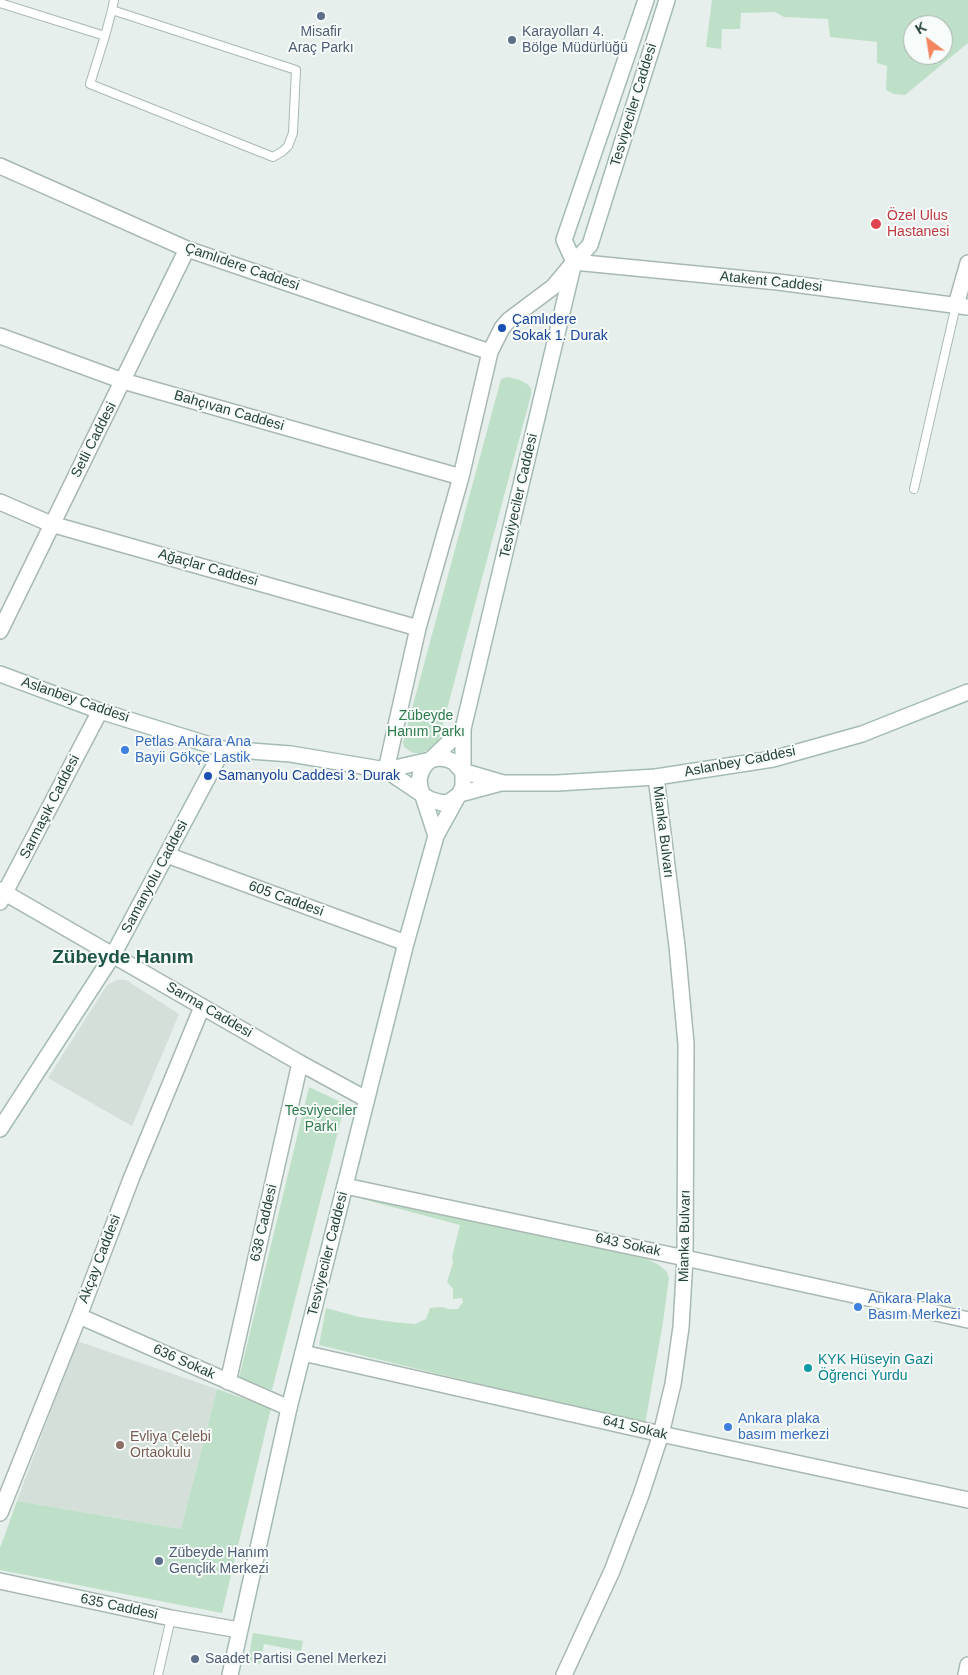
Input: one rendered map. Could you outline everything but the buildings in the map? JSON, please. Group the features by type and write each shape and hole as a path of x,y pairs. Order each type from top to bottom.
{"street":[{"name":"Tesviyeciler Caddesi","path":"574,262 564,240 646,0"},
{"name":"Tesviyeciler Caddesi","path":"462,771 463,729 574,262 590,245 667,0"},
{"name":"Çamlıdere Caddesi","path":"0,166 187,249 490,352"},
{"name":"Setli Caddesi","path":"0,631 187,249"},
{"name":"Atakent Caddesi","path":"574,262 778,282 962,306"},
{"path":"386,770 418,628 461,477 490,352 502,328 509,320 553,287 574,262"},
{"path":"962,306 968,263"},
{"name":"Bahçıvan Caddesi","path":"0,336 124,381 461,477"},
{"name":"Ağaçlar Caddesi","path":"0,502 51,524 418,628"},
{"name":"Aslanbey Caddesi","path":"0,674 100,711 223,749 291,754 386,770"},
{"name":"Aslanbey Caddesi","path":"503,783 557,783 656,777 773,759 862,734 968,692"},
{"name":"Sarmaşık Caddesi","path":"2,895 100,711"},
{"path":"436,836 420,787 421,772 425,765 463,729"},
{"name":"Samanyolu Caddesi","path":"0,1128 113,954 223,749"},
{"path":"386,770 439,758 447,758 454,762 462,771 464,780 460,794"},
{"path":"386,770 428,799 442,803 449,802 460,794 503,783"},
{"path":"462,771 503,783"},
{"name":"Mianka Bulvarı","path":"564,1675 612,1571 642,1495 661,1434 673,1384 681,1327 685,1258 686,1044 677,946 656,777"},
{"name":"Tesviyeciler Caddesi","path":"230,1675 289,1408 406,943 436,836 460,794"},
{"name":"605 Caddesi","path":"167,855 406,943"},
{"name":"Sarma Caddesi","path":"2,895 113,954 300,1063 366,1099"},
{"name":"Akçay Caddesi","path":"0,1513 79,1316 130,1179 202,1006"},
{"name":"638 Caddesi","path":"228,1382 300,1063"},
{"name":"643 Sokak","path":"345,1186 968,1320"},
{"name":"636 Sokak","path":"79,1316 289,1408"},
{"name":"641 Sokak","path":"303,1353 661,1434 968,1500"},
{"name":"635 Caddesi","path":"0,1581 171,1618 239,1630"},
{"path":"966,1675 968,1665"}],"lane":[{"path":"112,10 296,70 292,140 284,151 273,157 90,84 114,0"},
{"path":"0,3 105,36"},
{"path":"914,489 962,306"},
{"path":"158,1675 171,1618"}],"shaded area":[{"path":"117,980 126,980 179,1014 132,1126 48,1078 107,985"},
{"name":"Evliya Çelebi Ortaokulu","path":"77,1341 217,1389 181,1529 17,1501"}],"green space":[{"path":"712,0 968,0 968,43 953,55 953,15 903,15 903,65 941,65 905,95 894,94 886,90 887,66 877,63 877,42 830,37 828,19 784,17 775,12 741,13 740,29 722,29 721,49 706,47"},
{"name":"Zübeyde Hanım Parkı","path":"507,377 527,384 531,388 531,395 439,739 435,745 426,751 413,753 404,747 403,742 501,379"},
{"name":"Tesviyeciler Parkı","path":"309,1087 345,1104 272,1390 239,1378"},
{"path":"364,1195 647,1259 659,1265 667,1272 669,1278 645,1424 319,1345 326,1308 359,1317 415,1324 426,1319 430,1308 458,1309 463,1302 462,1298 453,1299 453,1289 447,1282 453,1263 452,1257 460,1225 362,1199"},
{"path":"217,1389 271,1408 222,1613 0,1570 0,1548 17,1501 181,1529"},
{"path":"253,1633 303,1641 301,1651 264,1644 260,1664 248,1662"}],"place":[{"name":"Misafir Araç Parkı","path":"321,16"},
{"name":"Karayolları 4. Bölge Müdürlüğü","path":"512,40"},
{"name":"Özel Ulus Hastanesi","path":"876,224"},
{"name":"Çamlıdere Sokak 1. Durak","path":"502,328"},
{"name":"Petlas Ankara Ana Bayii Gökçe Lastik","path":"125,750"},
{"name":"Samanyolu Caddesi 3. Durak","path":"208,776"},
{"name":"Ankara Plaka Basım Merkezi","path":"858,1307"},
{"name":"KYK Hüseyin Gazi Öğrenci Yurdu","path":"808,1368"},
{"name":"Ankara plaka basım merkezi","path":"728,1427"},
{"name":"Evliya Çelebi Ortaokulu","path":"120,1445"},
{"name":"Zübeyde Hanım Gençlik Merkezi","path":"159,1561"},
{"name":"Saadet Partisi Genel Merkezi","path":"195,1659"}],"district":[{"name":"Zübeyde Hanım","path":"123,958"}]}
